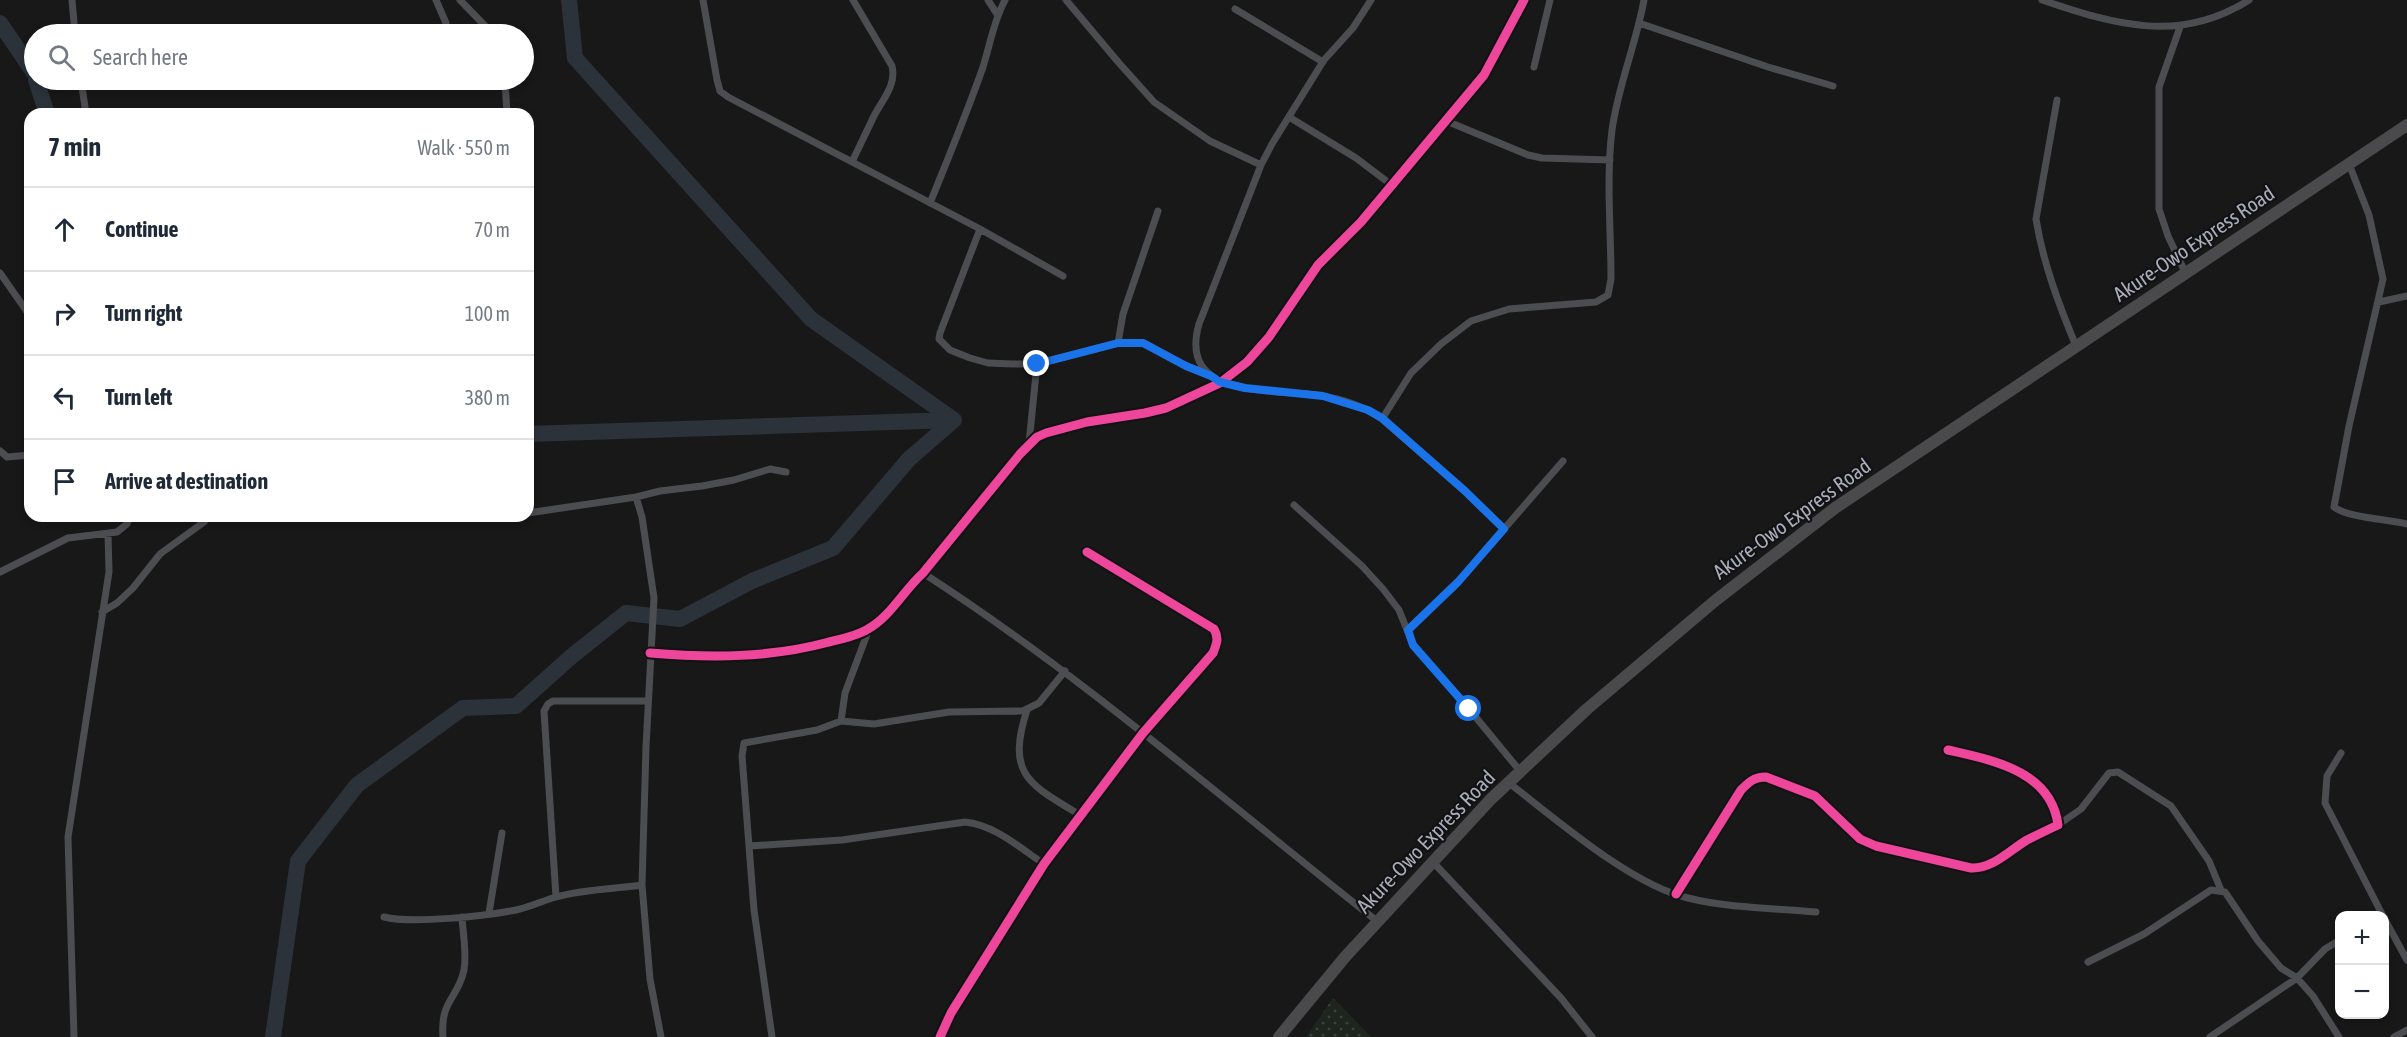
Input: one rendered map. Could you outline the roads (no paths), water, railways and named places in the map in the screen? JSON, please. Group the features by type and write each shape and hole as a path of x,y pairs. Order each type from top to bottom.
{"highway":[{"name":"Akure-Owo Express Road","path":"1279,1037 1377,921 1432,861 1521,771 1643,659 1835,508 2407,125"}],"street":[{"path":"72,0 74,24"},
{"path":"436,0 446,24"},
{"path":"460,0 483,24"},
{"path":"703,0 720,91 1063,276"},
{"path":"852,162 890,88 894,73 853,0"},
{"path":"988,0 998,14"},
{"path":"930,203 960,131 983,67 998,14 1005,0"},
{"path":"1066,0 1154,102 1210,141 1261,165"},
{"path":"1211,376 1199,361 1195,336 1261,165 1323,62 1353,28 1371,0"},
{"path":"650,653 696,657 770,655 855,636 881,620 1037,436 1062,428 1166,408 1220,382 1247,362 1264,345 1318,266 1393,186 1444,120 1484,75 1524,0"},
{"path":"1533,67 1550,0"},
{"path":"1382,418 1411,373 1441,344 1471,321 1509,309 1596,302 1608,295 1611,279 1610,160 1619,92 1640,23 1644,0"},
{"path":"2048,1 2133,24 2180,27 2200,23 2230,12 2249,0"},
{"path":"1235,9 1323,62"},
{"path":"1640,23 1833,86"},
{"path":"2180,27 2159,87 2159,209 2168,236 2186,274"},
{"path":"83,90 86,108"},
{"path":"506,90 507,108"},
{"path":"2057,100 2036,219 2048,269 2076,346"},
{"path":"1289,117 1356,158 1393,186"},
{"path":"1444,120 1542,159 1610,160"},
{"path":"2349,164 2369,215 2382,270 2383,288 2349,426 2334,507 2337,510 2407,524"},
{"path":"1118,343 1124,314 1158,211"},
{"path":"980,230 939,339 950,350 988,363 1037,364 1118,343 1143,343 1220,382 1245,388 1323,396 1353,404 1382,418 1465,491 1504,529"},
{"path":"0,273 24,307"},
{"path":"2379,302 2407,296"},
{"path":"1029,443 1037,364"},
{"path":"0,451 7,457 24,456"},
{"path":"1408,630 1458,582 1563,461"},
{"path":"534,512 734,480 770,469 786,472"},
{"path":"636,497 642,517 654,598 642,885 650,979 661,1037"},
{"path":"1294,505 1369,574 1399,610 1413,645 1521,771"},
{"path":"0,572 68,538 108,534 123,528 126,522"},
{"path":"102,612 133,588 160,554 204,522"},
{"path":"74,1037 68,837 109,572 108,534"},
{"path":"940,1037 951,1013 1044,864 1143,733 1213,652 1217,636 1214,629 1087,552"},
{"path":"923,573 1065,671 1377,921"},
{"path":"841,721 845,693 869,629"},
{"path":"772,1037 754,910 742,756 744,743 817,730 841,721 874,724 949,712 1027,710 1039,703 1065,671"},
{"path":"556,897 544,711 553,701 648,701"},
{"path":"1027,710 1017,749 1028,778 1036,788 1080,815"},
{"path":"1948,750 2009,766 2027,777 2052,803 2058,825"},
{"path":"2342,753 2327,776 2325,803 2381,911"},
{"path":"1676,894 1741,790 1752,779 1759,777 1766,777 1815,796 1852,834 1868,843 1978,868 1994,862 2027,840 2058,825 2081,809 2109,773 2118,771 2171,807 2209,861 2221,890 2225,892 2258,941 2282,968 2297,978 2313,996 2338,1037"},
{"path":"1509,783 1618,863 1643,879 1676,894 1704,901 1815,912"},
{"path":"750,846 842,840 966,822 989,828 1044,864"},
{"path":"489,913 502,833"},
{"path":"1432,861 1561,998 1592,1037"},
{"path":"384,917 401,920 462,917 525,908 556,897 642,885"},
{"path":"2088,962 2144,934 2211,890 2221,890"},
{"path":"443,1037 444,1010 460,982 465,962 462,917"},
{"path":"2389,926 2407,960"},
{"path":"2210,1037 2297,978 2325,949 2335,943"},
{"path":"2394,1037 2407,1030"}],"waterway":[{"path":"273,1037 298,861 357,785 463,708 516,706 572,656 626,613 680,619 752,581 833,548 909,459 954,420 811,319 575,58 569,0"},
{"path":"0,23 24,58"},
{"path":"39,90 45,108"},
{"path":"534,434 954,420"}]}
